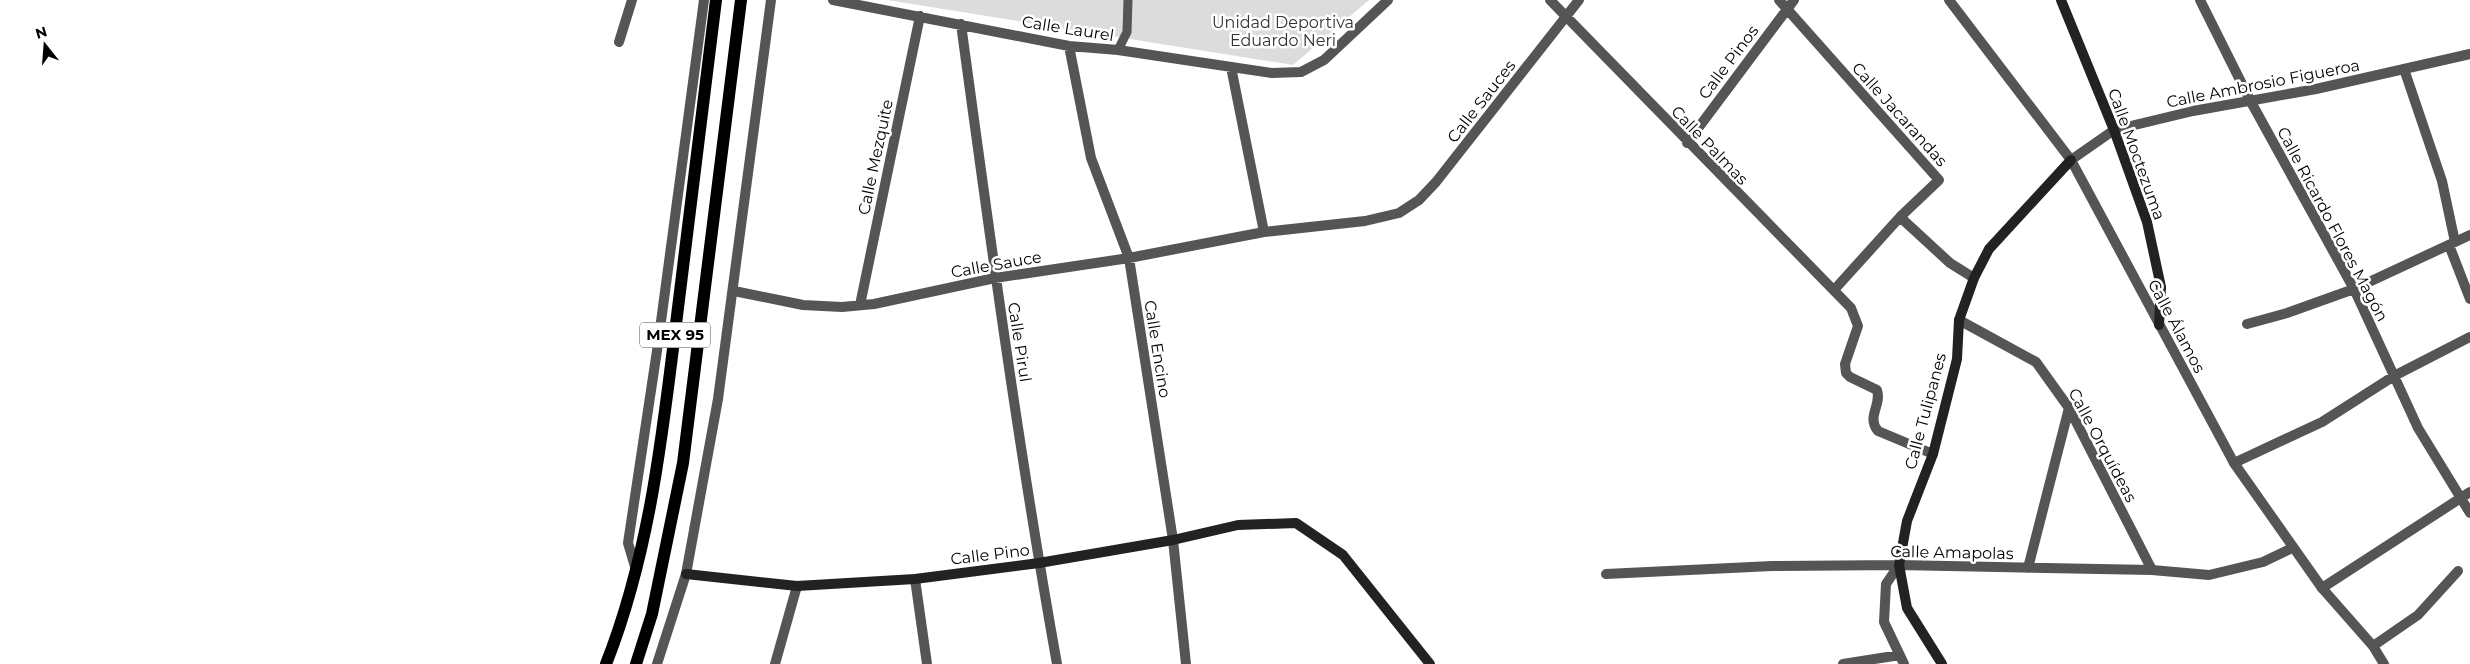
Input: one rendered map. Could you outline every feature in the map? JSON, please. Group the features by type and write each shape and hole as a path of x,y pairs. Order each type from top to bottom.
{"main road":[{"name":"MEX 95","path":"606,664 620,629 636,571 660,456 716,0"},
{"name":"MEX 95","path":"636,664 652,614 683,463 741,0"},
{"name":"Calle Moctezuma","path":"2061,0 2114,130 2147,222 2161,287 2159,325"},
{"name":"Calle Tulipanes","path":"1942,664 1907,608 1899,565 1907,521 1933,454 1957,359 1959,320 1974,278 1989,249 2071,160"},
{"name":"Calle Pino","path":"686,574 797,586 915,579 1039,564 1173,540 1238,525 1296,523 1343,555 1430,664"}],"street":[{"path":"619,42 632,0"},
{"path":"636,571 628,543 658,344 704,0"},
{"path":"657,664 686,574 718,400 734,291 771,0"},
{"name":"Calle Laurel","path":"833,0 1069,46 1118,50 1272,73 1301,72 1324,60 1388,0"},
{"name":"Calle Palmas","path":"1550,0 1565,18 1687,143 1852,308 1858,326 1846,364 1846,373 1850,377 1877,390 1879,397 1872,418 1874,426 1878,431 1933,454"},
{"name":"Calle Sauces","path":"1399,213 1419,200 1436,182 1579,0"},
{"name":"Calle Jacarandas","path":"1779,0 1939,180 1900,217"},
{"name":"Calle Pinos","path":"1687,143 1794,0"},
{"name":"Calle Álamos","path":"1949,0 2071,160 2234,463 2292,548 2322,588 2373,646 2380,663"},
{"name":"Calle Ricardo Flores Magón","path":"2200,0 2251,102 2354,289 2418,428 2470,513"},
{"name":"Calle Mezquite","path":"860,305 920,16"},
{"name":"Calle Pirul","path":"962,24 995,278 1039,564 1057,664"},
{"name":"Calle Encino","path":"1069,46 1091,158 1129,258 1173,540 1186,664"},
{"name":"Calle Ambrosio Figueroa","path":"2071,160 2114,130 2193,110 2251,102 2470,54"},
{"path":"1231,67 1264,232"},
{"path":"2404,69 2442,181 2452,244 2470,298"},
{"name":"Calle Sauce","path":"734,291 803,305 860,305 995,278 1129,258 1264,232 1365,221 1399,213"},
{"path":"1834,290 1900,217 1950,263 1974,278"},
{"path":"2247,324 2287,313 2354,289 2470,235"},
{"name":"Calle Orquídeas","path":"1959,320 2036,362 2069,408 2152,570"},
{"path":"2234,463 2322,422 2394,376 2470,337"},
{"path":"2028,568 2069,408"},
{"path":"2322,588 2470,492"},
{"name":"Calle Amapolas","path":"1606,574 1772,566 1899,565 2152,570 2209,576 2263,562 2292,548"},
{"path":"1843,664 1902,660 1884,622 1886,584 1899,565"},
{"path":"2373,646 2418,615 2458,572"},
{"path":"915,579 927,664"},
{"path":"775,664 797,586"}],"lane":[{"path":"1118,50 1127,32 1128,0"}],"green space":[{"name":"Unidad Deportiva Eduardo Neri","path":"887,0 1369,0 1293,65"}]}
